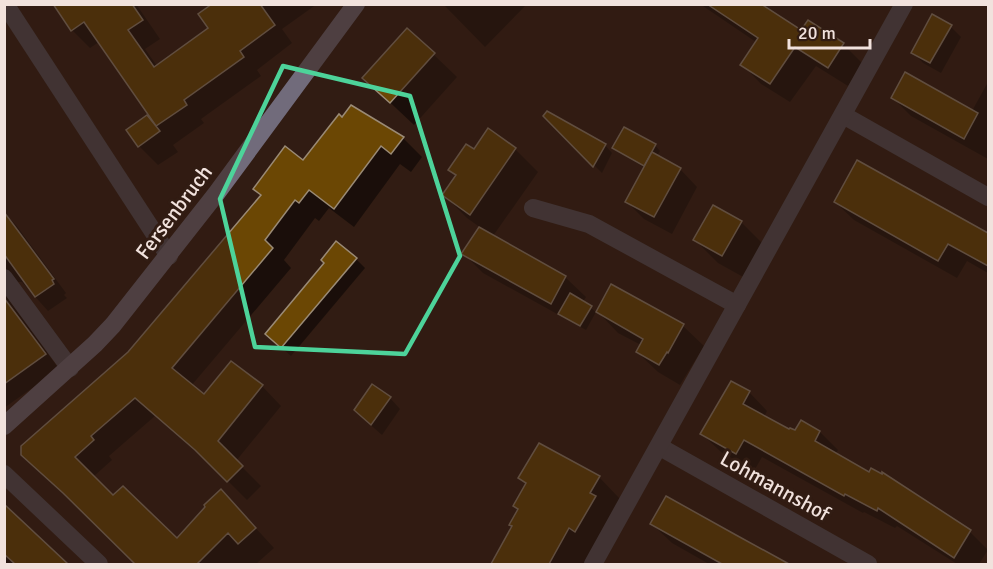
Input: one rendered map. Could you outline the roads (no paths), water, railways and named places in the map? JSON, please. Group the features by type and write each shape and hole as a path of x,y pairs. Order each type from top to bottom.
{"street":[{"path":"5,4 169,256"},
{"name":"Fersenbruch","path":"4,426 70,368 113,325 169,256 356,4"},
{"path":"593,564 904,4"},
{"path":"843,115 988,197"},
{"path":"534,208 589,224 738,305"},
{"path":"4,278 70,368"},
{"name":"Lohmannshof","path":"660,447 868,564"},
{"path":"4,474 99,564"}]}
